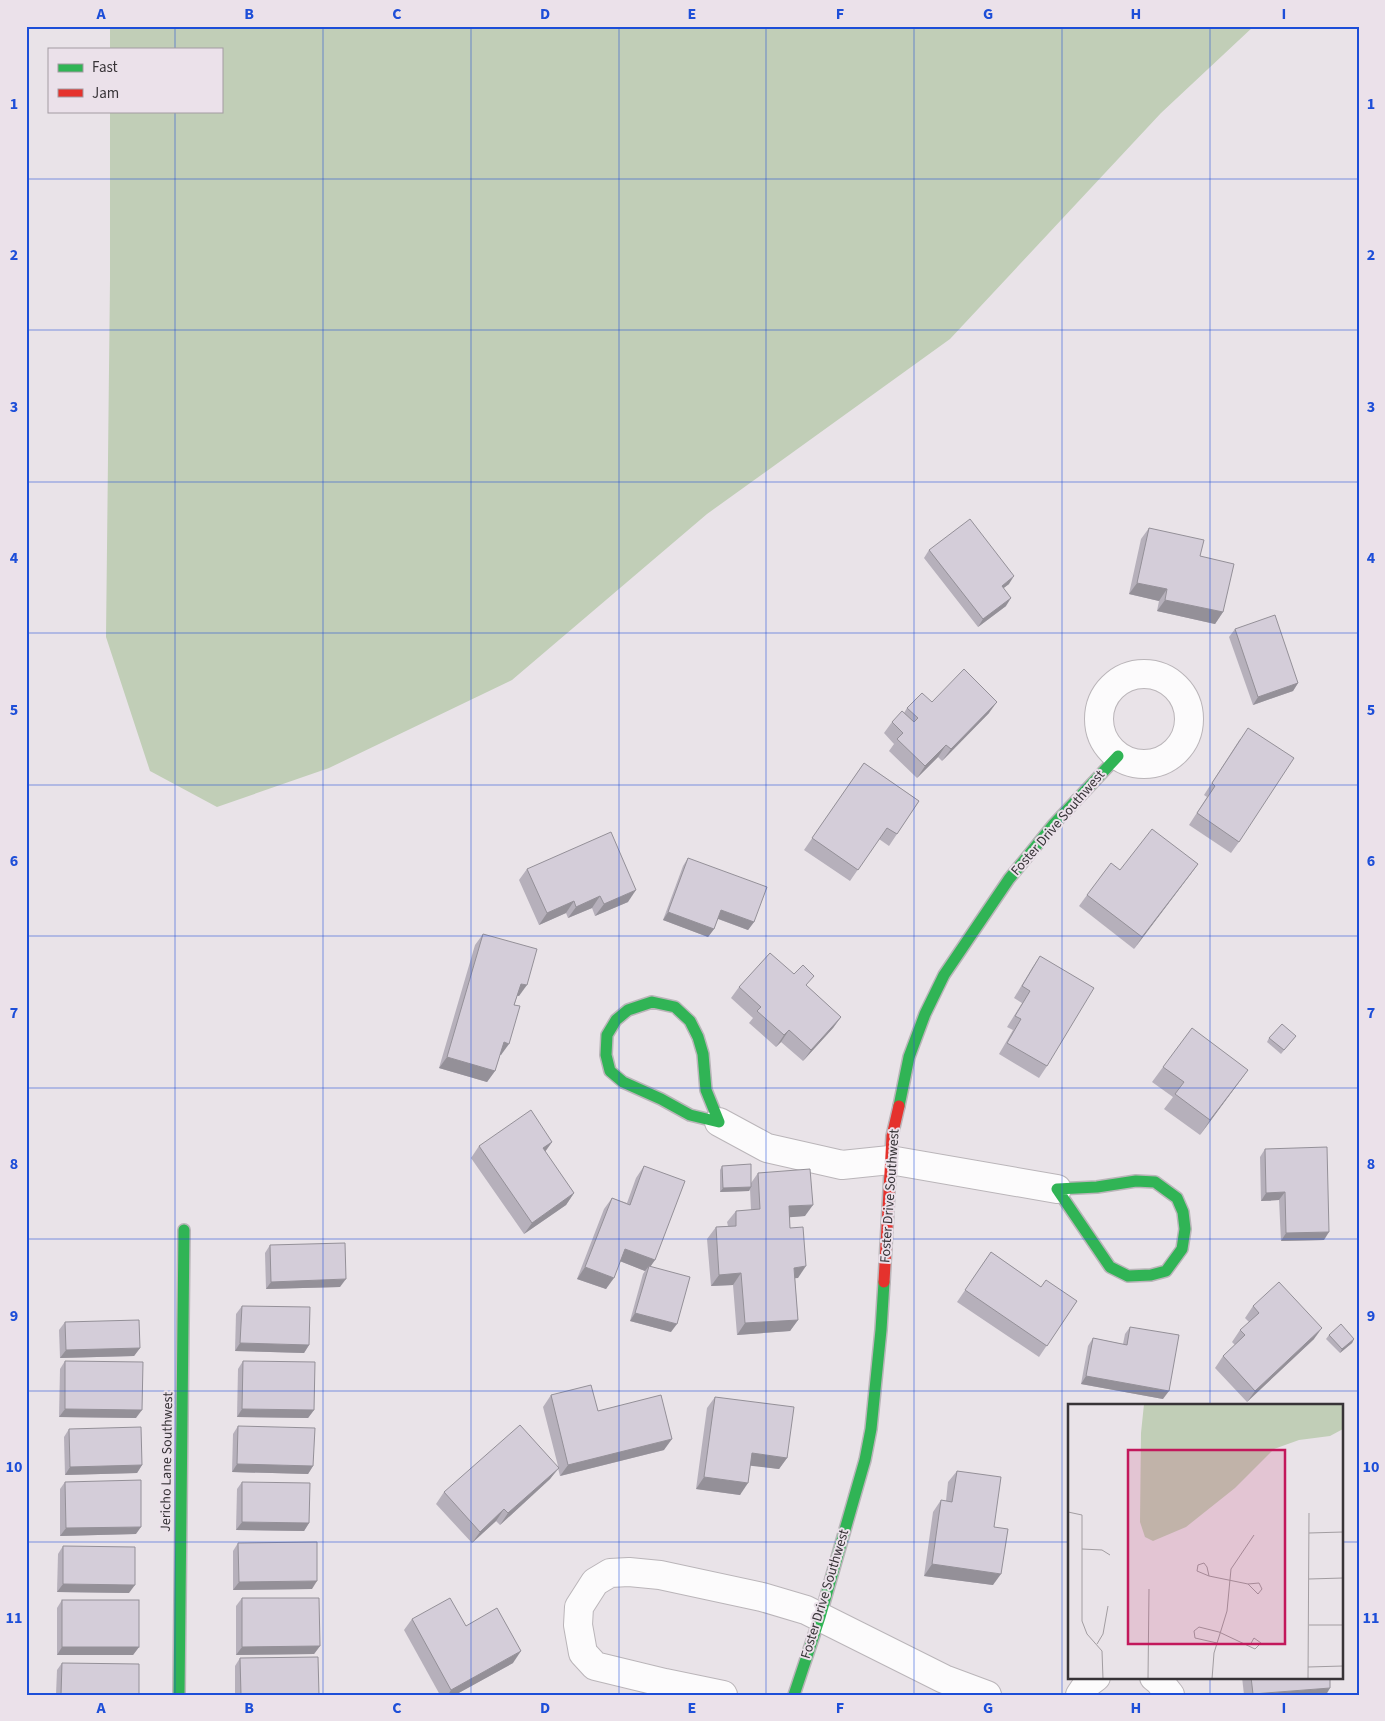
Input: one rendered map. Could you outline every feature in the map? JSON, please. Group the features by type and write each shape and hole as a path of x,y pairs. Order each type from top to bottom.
{"street":[{"name":"Foster Drive Southwest","path":"794,1695 820,1617 865,1460 871,1429 881,1330 892,1136 909,1057 925,1014 944,975 1009,879 1054,824 1118,756"},
{"path":"719,1122 706,1090 703,1054 690,1021 675,1007 652,1002 628,1010 616,1020 607,1035 606,1055 610,1071 623,1082 661,1099 690,1116 719,1122 767,1148 842,1165 890,1160 1058,1189 1097,1187 1136,1180 1155,1182 1176,1198 1183,1212 1185,1229 1182,1249 1166,1271 1150,1275 1128,1276 1119,1272 1110,1267 1058,1189"},
{"name":"Jericho Lane Southwest","path":"180,1695 184,1230"},
{"path":"722,1695 665,1684 595,1666 583,1653 578,1625 579,1607 595,1582 610,1574 629,1572 660,1574 762,1597 806,1610 944,1679 987,1695"},
{"path":"1080,1695 1088,1683 1095,1678"},
{"path":"1156,1678 1170,1695"}],"green space":[{"path":"110,26 1254,26 1161,113 950,339 707,514 512,680 329,768 217,807 150,771 106,637 110,112 222,112 222,48 110,48"}],"building":[{"path":"970,519 1014,576 1002,586 1011,598 983,619 929,550"},
{"path":"1149,528 1204,540 1200,556 1234,564 1223,612 1165,600 1167,589 1137,583"},
{"path":"1275,615 1298,683 1258,697 1235,629"},
{"path":"964,669 997,702 951,749 946,745 925,766 897,739 903,733 892,722 902,711 914,722 918,718 907,708 922,693 932,702"},
{"path":"1248,728 1294,758 1239,842 1197,813 1215,786 1212,783"},
{"path":"864,763 919,801 897,834 887,828 858,870 812,838"},
{"path":"1152,829 1198,864 1142,937 1087,895 1111,863 1120,870"},
{"path":"611,832 636,890 604,904 600,896 576,907 574,901 547,913 527,869"},
{"path":"688,858 767,887 754,922 721,910 714,929 668,912"},
{"path":"483,934 537,949 527,985 521,984 514,1005 520,1006 509,1044 504,1042 495,1071 447,1057"},
{"path":"770,953 794,974 803,965 814,976 806,985 841,1017 811,1050 789,1030 784,1035 757,1011 761,1007 739,987"},
{"path":"1040,956 1094,988 1047,1066 1007,1043 1021,1019 1015,1016 1030,991 1022,986"},
{"path":"1282,1024 1296,1036 1284,1050 1269,1038"},
{"path":"1192,1028 1248,1070 1210,1120 1175,1094 1184,1082 1163,1067"},
{"path":"531,1110 552,1142 543,1148 574,1193 532,1223 479,1146"},
{"path":"1327,1147 1329,1232 1286,1233 1285,1192 1266,1193 1265,1149"},
{"path":"751,1164 751,1187 723,1188 722,1166"},
{"path":"644,1166 685,1181 655,1260 625,1249 614,1278 585,1267 612,1198 630,1205"},
{"path":"810,1169 813,1205 789,1206 790,1228 803,1227 806,1266 794,1268 798,1320 745,1323 741,1273 719,1275 716,1227 736,1226 736,1211 760,1209 758,1173"},
{"path":"345,1243 346,1279 271,1282 270,1245"},
{"path":"991,1252 1041,1287 1046,1280 1077,1301 1047,1346 965,1290"},
{"path":"649,1266 690,1277 677,1324 635,1313"},
{"path":"1279,1282 1322,1328 1255,1391 1223,1356 1245,1335 1240,1330 1259,1313 1253,1306"},
{"path":"242,1306 310,1307 309,1345 240,1343"},
{"path":"139,1320 140,1348 66,1350 65,1322"},
{"path":"1341,1324 1354,1339 1342,1349 1329,1335"},
{"path":"1130,1327 1179,1335 1169,1391 1086,1376 1093,1338 1127,1345"},
{"path":"65,1361 143,1362 142,1410 65,1409"},
{"path":"243,1361 315,1362 314,1410 242,1409"},
{"path":"591,1385 598,1411 661,1395 672,1439 568,1465 551,1395"},
{"path":"715,1397 794,1407 787,1458 752,1453 748,1483 704,1477"},
{"path":"520,1425 559,1468 508,1513 504,1509 480,1532 444,1492"},
{"path":"238,1426 315,1428 313,1466 237,1464"},
{"path":"141,1427 142,1465 70,1467 69,1429"},
{"path":"957,1471 1001,1477 994,1527 1008,1529 1001,1574 932,1564 941,1500 952,1502"},
{"path":"141,1480 141,1527 66,1528 65,1482"},
{"path":"242,1482 310,1483 309,1523 242,1522"},
{"path":"317,1542 317,1581 239,1582 238,1543"},
{"path":"63,1546 135,1547 135,1585 63,1584"},
{"path":"242,1598 319,1598 320,1646 242,1647"},
{"path":"450,1598 466,1626 497,1608 521,1651 451,1690 412,1619"},
{"path":"62,1600 139,1600 139,1647 62,1647"},
{"path":"318,1657 319,1695 241,1695 240,1658"},
{"path":"62,1663 139,1664 139,1695 61,1695"},
{"path":"1251,1678 1330,1678 1330,1688 1253,1694"}],"traffic: fast":[{"path":"899,1106 909,1057 925,1014 944,975 1009,879 1054,824 1118,756"},
{"path":"652,1002 675,1007 690,1021 698,1037 703,1054 706,1090 719,1122 690,1115 661,1099 623,1082 610,1071 606,1055 607,1035 616,1020 628,1010 652,1002"},
{"path":"1136,1181 1155,1182 1177,1198 1183,1212 1185,1229 1182,1249 1166,1271 1151,1275 1128,1276 1110,1267 1057,1189 1097,1187 1136,1181"},
{"path":"179,1695 184,1230"},
{"path":"794,1695 820,1617 865,1460 871,1429 884,1282"}],"traffic: jam":[{"path":"884,1282 892,1136 899,1106"}]}
